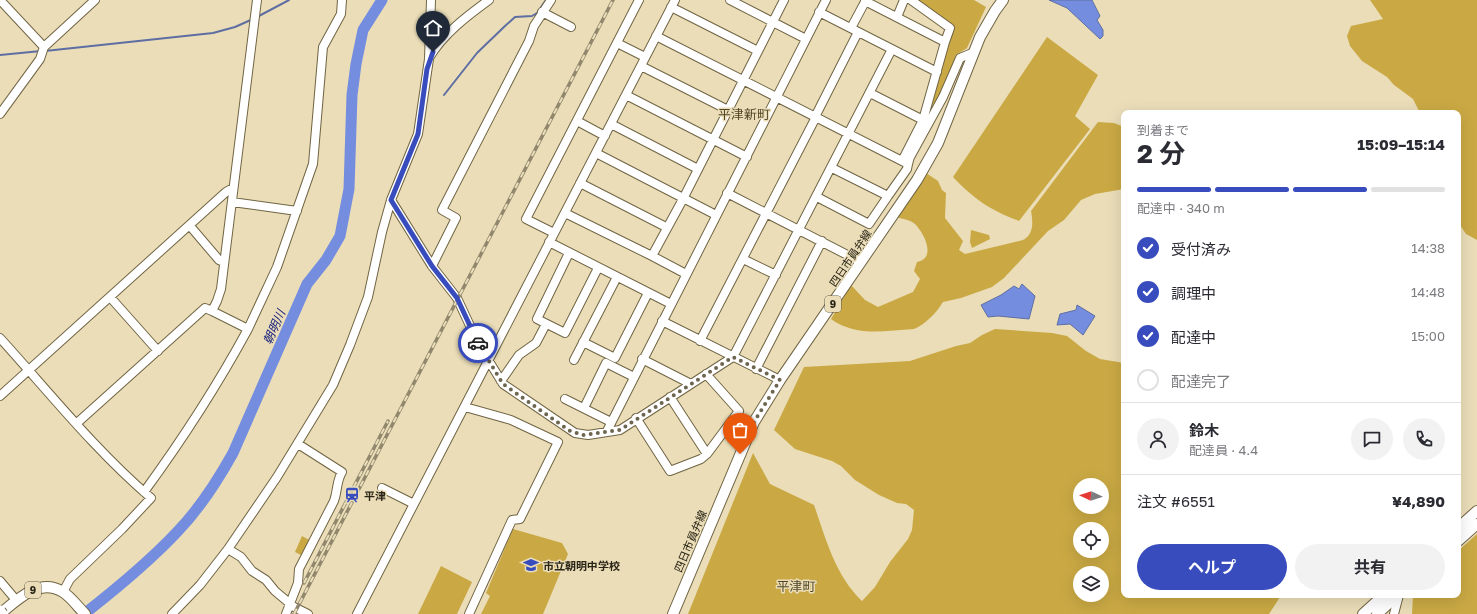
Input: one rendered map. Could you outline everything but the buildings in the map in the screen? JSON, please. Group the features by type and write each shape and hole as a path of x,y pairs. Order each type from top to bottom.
{"main road":[{"name":"四日市員弁線","path":"673,614 754,422 780,380 917,180 938,143 972,53 985,26 1003,0"},
{"path":"1461,525 1477,511"},
{"path":"1461,538 1477,524"},
{"name":"9","path":"1,613 23,595 40,588 50,588 63,592"},
{"path":"63,592 85,614"},
{"path":"1363,614 1381,598"},
{"path":"1377,614 1396,598"}],"street":[{"path":"0,0 43,50"},
{"path":"0,114 43,50 95,0"},
{"path":"212,311 221,289 257,0"},
{"path":"144,492 178,446 227,368 248,329 277,266 313,164 323,47 341,14 342,0"},
{"path":"172,614 195,590 228,549 298,444 333,385 360,321 373,278 382,232 391,200 418,134 429,59 431,0"},
{"path":"429,59 447,35 468,15 489,0"},
{"path":"432,266 456,218 442,210 529,41 534,26 550,0"},
{"path":"554,233 526,219 640,0"},
{"path":"730,0 806,39"},
{"path":"652,256 784,0"},
{"path":"607,431 642,359 826,0"},
{"path":"700,341 815,117 854,30 865,0 945,42"},
{"path":"897,17 904,0"},
{"path":"817,198 869,224 907,169 905,163 923,120 950,28 911,0"},
{"path":"357,614 673,3 758,51"},
{"path":"542,12 571,27"},
{"path":"819,12 937,72"},
{"path":"656,36 905,163"},
{"path":"617,43 645,57"},
{"path":"391,200 432,266 457,298 479,345 501,382 575,433 588,435 620,430 636,418 733,357 817,198 892,49"},
{"path":"905,163 910,157 943,97 960,58 972,53"},
{"path":"641,66 728,110"},
{"path":"870,93 923,120"},
{"path":"626,95 747,156"},
{"path":"577,121 605,136"},
{"path":"611,124 698,169"},
{"path":"596,152 716,215"},
{"path":"832,168 888,196"},
{"path":"580,183 666,227"},
{"path":"0,396 226,192 233,188"},
{"path":"727,193 861,262"},
{"path":"232,202 297,211"},
{"path":"565,212 686,274"},
{"path":"190,226 220,260 224,262"},
{"path":"756,369 822,241"},
{"path":"549,242 671,304"},
{"path":"569,253 537,319 546,324 565,333 598,268"},
{"path":"743,258 776,275"},
{"path":"574,360 617,277"},
{"path":"583,342 616,358 648,293"},
{"path":"110,297 158,351"},
{"path":"77,423 205,308 248,329"},
{"path":"662,321 780,380"},
{"path":"501,382 519,355 536,343 546,324"},
{"path":"0,338 122,473 151,498 122,529 70,579 63,592"},
{"path":"642,359 690,384"},
{"path":"584,408 606,363 634,377"},
{"path":"636,418 670,471 701,459 707,454 739,411 706,374"},
{"path":"670,397 707,454"},
{"path":"565,398 611,422"},
{"path":"465,407 510,420 558,442 520,519 512,520 469,614"},
{"path":"286,614 298,583 299,569 334,500 337,492 336,482 342,472 298,444"},
{"path":"382,488 414,504"},
{"path":"228,549 241,557 252,571 266,580 275,591 291,604 308,614"},
{"path":"0,581 16,600"},
{"path":"1394,614 1398,598"}],"shaded area":[{"path":"911,0 974,0 986,7 967,48 956,55 940,96 930,108 951,28"},
{"path":"1370,0 1477,0 1477,240 1466,234 1461,226 1461,110 1418,110 1413,99 1394,85 1387,77 1362,61 1350,46 1347,36 1351,26 1383,19"},
{"path":"1047,37 1098,75 1075,116 1090,129 1019,221 999,213 975,198 953,177"},
{"path":"1098,122 1114,123 1121,126 1121,190 1095,194 1081,200 1064,220 1048,231 1004,278 992,287 961,298 943,302 930,318 914,329 871,332 860,331 841,325 831,319 851,285 865,300 878,307 913,292 920,279 914,271 917,262 923,260 926,256 928,251 927,245 922,233 915,224 897,217 926,173 938,181 942,190 946,193 945,218 963,241 959,250 965,254 1023,240 1031,231 1031,211"},
{"path":"971,230 989,235 990,239 972,248 970,242"},
{"path":"995,329 1052,333 1067,336 1086,351 1100,359 1121,362 1121,598 1279,598 1269,614 688,614 753,453 770,484 814,505 827,543 838,568 853,591 862,601 875,587 890,562 908,539 912,530 914,510 906,504 897,503 879,495 855,480 841,466 832,461 795,449 774,430 804,367 910,361 970,343"},
{"name":"市立朝明中学校","path":"513,529 562,543 568,554 543,614 481,614 490,596 486,593"},
{"path":"1477,534 1477,614 1412,614 1413,598 1461,598 1461,548"},
{"path":"302,536 311,541 303,556 295,552"},
{"path":"441,566 472,582 457,614 418,614"}],"water":[{"path":"1049,0 1092,0 1100,16 1097,20 1103,30 1103,36 1100,39 1067,8"},
{"path":"1022,284 1035,296 1029,319 998,316 988,317 981,305 1001,295 1014,286 1019,289"},
{"path":"1077,305 1095,316 1083,335 1070,324 1057,325 1060,314 1076,310"}],"waterway":[{"path":"257,17 289,0"},
{"name":"朝明川","path":"84,614 156,553 194,513 208,494 233,453 307,284 326,260 340,236 349,189 352,95 356,64 363,30 382,0"},
{"path":"444,95 477,53 505,26 515,17 532,16 537,13 546,0"},
{"path":"45,51 213,33 235,27 253,19"},
{"path":"0,55 41,51"}],"railway":[{"path":"294,614 613,0"},
{"path":"304,583 388,421"}],"way so far":[{"path":"478,343 503,384 570,431 580,435 620,430 636,418 733,357 780,380 754,422 740,454"}],"place":[{"name":"平津","path":"352,495"},
{"name":"市立朝明中学校","path":"531,565"}],"district":[{"name":"平津新町","path":"744,114"},
{"name":"平津町","path":"796,586"}],"route":[{"path":"433,52 429,59 425,79 418,134 391,200 408,225 432,266 457,298 478,343"}]}
